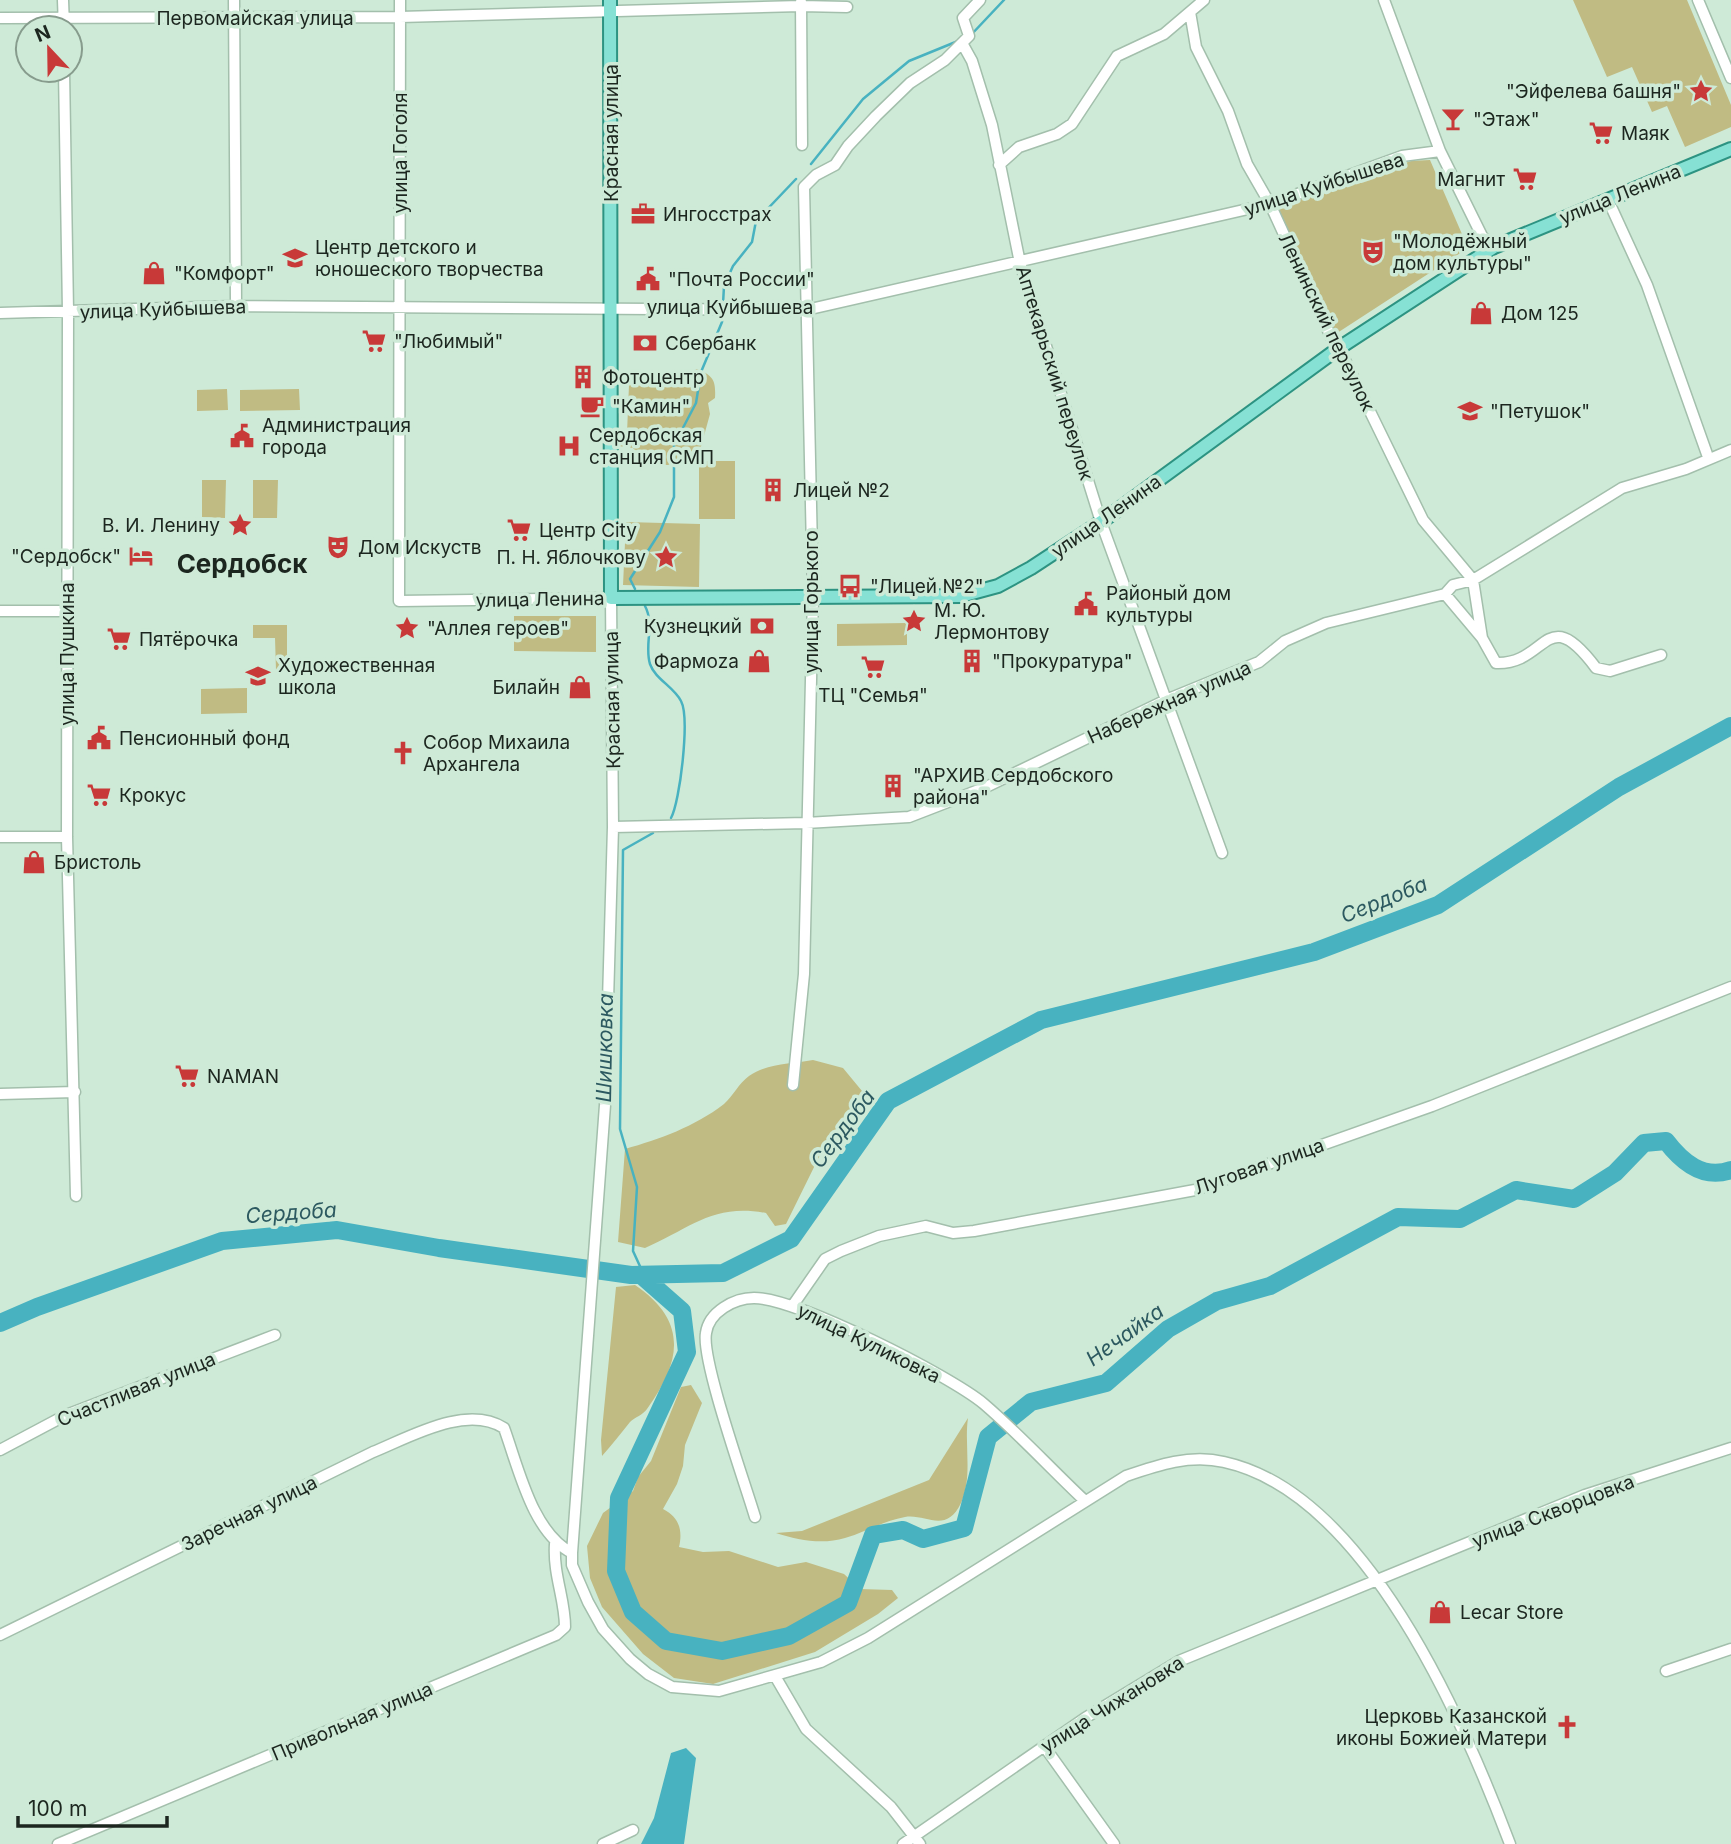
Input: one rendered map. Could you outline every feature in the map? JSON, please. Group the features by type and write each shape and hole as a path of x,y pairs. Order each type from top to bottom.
{"main road":[{"name":"Красная улица","path":"610,6 611,598"},
{"name":"улица Ленина","path":"611,598 961,596 1009,580 1101,522 1339,348 1494,247 1731,149"}],"street":[{"path":"234,0 236,306"},
{"name":"улица Гоголя","path":"400,0 400,601"},
{"path":"964,41 963,18 979,0"},
{"path":"999,165 1019,147 1057,134 1072,124 1117,56 1164,34 1204,0"},
{"path":"1384,0 1440,151 1482,236 1494,247"},
{"path":"1698,0 1731,78"},
{"name":"Первомайская улица","path":"84,22 400,17 610,6 801,3 847,7"},
{"path":"801,3 802,145"},
{"name":"Ленинский переулок","path":"1189,12 1196,47 1228,111 1247,164 1270,204 1331,337 1339,348 1423,520 1473,580"},
{"name":"Аптекарьский переулок","path":"964,41 992,125 1020,263 1101,522 1222,853"},
{"name":"улица Горького","path":"793,1085 804,974 813,596 804,187 816,175 835,165 848,146 910,83 946,60 964,41"},
{"name":"улица Пушкина","path":"64,84 68,312 67,837 76,1196"},
{"name":"улица Куйбышева","path":"0,313 236,306 806,310 1270,204 1402,156 1440,151"},
{"path":"1608,200 1647,285 1708,457"},
{"name":"Набережная улица","path":"613,827 806,824 909,817 984,788 1166,700 1259,662 1285,642 1326,623 1445,594 1453,585 1473,580 1622,488 1686,469 1708,457 1731,450"},
{"path":"1473,580 1482,638"},
{"path":"1445,594 1482,638 1496,663 1513,664 1533,653 1544,640 1554,637 1566,639 1583,651 1596,668 1610,671 1661,655"},
{"name":"улица Ленина","path":"400,601 611,598"},
{"name":"Красная улица","path":"611,598 613,827 605,1105 572,1553 577,1579 603,1629 648,1674 672,1687 719,1691 775,1676 821,1662 868,1638 1126,1476 1171,1461 1197,1459 1225,1462 1268,1479 1314,1510 1377,1580 1428,1660 1463,1728 1510,1844"},
{"path":"0,611 66,611"},
{"path":"0,837 67,837"},
{"name":"Луговая улица","path":"793,1305 825,1259 880,1236 926,1226 953,1233 974,1231 1195,1190 1432,1106 1731,987"},
{"path":"0,1094 75,1092"},
{"name":"улица Куликовка","path":"755,1517 714,1377 705,1334 719,1310 739,1300 754,1298 793,1305 930,1371 983,1403 1084,1500"},
{"name":"Счастливая улица","path":"0,1450 66,1415 275,1335"},
{"name":"Заречная улица","path":"0,1635 411,1436 471,1419 485,1419 504,1428 531,1498 555,1544"},
{"name":"улица Скворцовка","path":"1377,1580 1584,1495 1731,1448"},
{"path":"555,1544 572,1553"},
{"name":"Привольная улица","path":"58,1844 556,1636 565,1627 565,1616 553,1567 555,1544"},
{"name":"улица Чижановка","path":"903,1844 918,1840 1044,1746 1179,1661 1377,1580"},
{"path":"1666,1671 1731,1649"},
{"path":"775,1676 806,1729 891,1807 918,1840"},
{"path":"1044,1746 1114,1844"},
{"path":"603,1844 633,1830"}],"shaded area":[{"path":"1573,0 1687,0 1731,105 1731,127 1685,147 1667,106 1652,112 1632,67 1607,77"},
{"path":"1430,160 1468,248 1331,337 1276,208 1411,161"},
{"path":"696,369 712,379 715,392 715,398 708,403 710,414 699,454 668,465 646,464 633,448 618,446 618,433 627,433 629,385 687,386"},
{"path":"227,389 228,410 197,411 197,390"},
{"path":"299,389 300,410 240,411 240,390"},
{"path":"699,461 735,461 735,519 699,519"},
{"path":"202,480 226,480 225,518 202,517"},
{"path":"253,480 278,480 277,518 253,518"},
{"path":"626,522 700,524 699,587 623,585"},
{"path":"514,616 596,616 596,652 514,651"},
{"path":"907,623 907,645 837,646 837,624"},
{"path":"253,625 287,625 287,670 276,670 275,638 253,638"},
{"path":"247,688 247,713 201,714 201,689"},
{"path":"813,1060 843,1068 862,1091 819,1157 786,1224 775,1226 766,1213 731,1211 703,1219 645,1248 618,1242 625,1149 664,1136 701,1119 724,1104 745,1079 756,1072 772,1066"},
{"path":"635,1285 664,1313 674,1342 673,1358 659,1391 647,1409 630,1422 602,1456 601,1440 616,1287"},
{"path":"691,1385 702,1403 685,1445 683,1466 677,1484 663,1509 676,1520 680,1535 679,1547 703,1552 729,1551 778,1567 806,1562 844,1574 860,1589 892,1590 898,1598 878,1614 815,1652 713,1684 674,1678 643,1654 602,1607 590,1578 587,1546 603,1513 633,1491 638,1477 651,1461 681,1387"},
{"path":"968,1418 965,1493 955,1513 949,1518 935,1520 905,1517 845,1538 828,1541 801,1540 776,1533 802,1531 929,1480"}],"water":[{"path":"686,1748 696,1758 684,1844 641,1844 654,1818 671,1753"}],"waterway":[{"path":"970,36 1004,0"},
{"path":"811,164 863,99 909,61 958,41"},
{"name":"Шишковка","path":"635,589 630,579 660,532 674,497 674,445 696,403 701,372 722,322 724,286 733,266 752,242 756,221 796,179"},
{"name":"Шишковка","path":"645,606 649,620 650,664 678,696 684,710 683,760 678,795 671,818"},
{"name":"Сердоба","path":"0,1323 37,1307 222,1241 337,1230 439,1248 631,1275 723,1273 791,1239 888,1101 1041,1020 1314,952 1438,905 1619,787 1731,726"},
{"name":"Шишковка","path":"644,1275 633,1251 637,1187 620,1129 623,850 653,833"},
{"name":"Нечайка","path":"641,1275 682,1311 687,1352 619,1498 616,1571 633,1612 666,1641 722,1651 789,1636 848,1603 873,1535 903,1530 923,1539 964,1528 988,1437 1031,1402 1106,1383 1168,1329 1217,1301 1270,1286 1398,1217 1460,1219 1516,1190 1574,1199 1615,1173 1644,1143 1666,1141 1686,1162 1702,1171 1711,1173 1731,1170"}],"place":[{"name":"\"Эйфелева башня\"","path":"1701,91"},
{"name":"\"Этаж\"","path":"1453,119"},
{"name":"Maяк","path":"1601,133"},
{"name":"Магнит","path":"1525,179"},
{"name":"Ингосстрах","path":"643,214"},
{"name":"\"Молодёжный дом культуры\"","path":"1373,252"},
{"name":"Центр детского и юношеского творчества","path":"295,258"},
{"name":"\"Комфорт\"","path":"154,273"},
{"name":"\"Почта России\"","path":"648,279"},
{"name":"Дом 125","path":"1481,313"},
{"name":"\"Любимый\"","path":"374,341"},
{"name":"Сбербанк","path":"645,343"},
{"name":"Фотоцентр","path":"583,377"},
{"name":"\"Камин\"","path":"592,406"},
{"name":"\"Петушок\"","path":"1470,411"},
{"name":"Администрация города","path":"242,436"},
{"name":"Сердобская станция СМП","path":"569,446"},
{"name":"Лицей №2","path":"773,490"},
{"name":"В. И. Ленину","path":"240,525"},
{"name":"Центр City","path":"519,530"},
{"name":"Дом Искуств","path":"338,547"},
{"name":"\"Сердобск\"","path":"141,556"},
{"name":"П. Н. Яблочкову","path":"666,557"},
{"name":"\"Лицей №2\"","path":"850,586"},
{"name":"Районый дом культуры","path":"1086,604"},
{"name":"М. Ю. Лермонтову","path":"914,621"},
{"name":"Кузнецкий","path":"762,626"},
{"name":"\"Аллея героев\"","path":"407,628"},
{"name":"Пятёрочка","path":"119,639"},
{"name":"Фармоzа","path":"759,661"},
{"name":"\"Прокуратура\"","path":"972,661"},
{"name":"ТЦ \"Семья\"","path":"873,667"},
{"name":"Художественная школа","path":"258,676"},
{"name":"Билайн","path":"580,687"},
{"name":"Пенсионный фонд","path":"99,738"},
{"name":"Собор Михаила Архангела","path":"403,753"},
{"name":"\"АРХИВ Сердобского района\"","path":"893,786"},
{"name":"Крокус","path":"99,795"},
{"name":"Бристоль","path":"34,862"},
{"name":"NAMAN","path":"187,1076"},
{"name":"Lecar Store","path":"1440,1612"},
{"name":"Церковь Казанской иконы Божией Матери","path":"1567,1727"}],"district":[{"name":"Сердобск","path":"242,564"}]}
